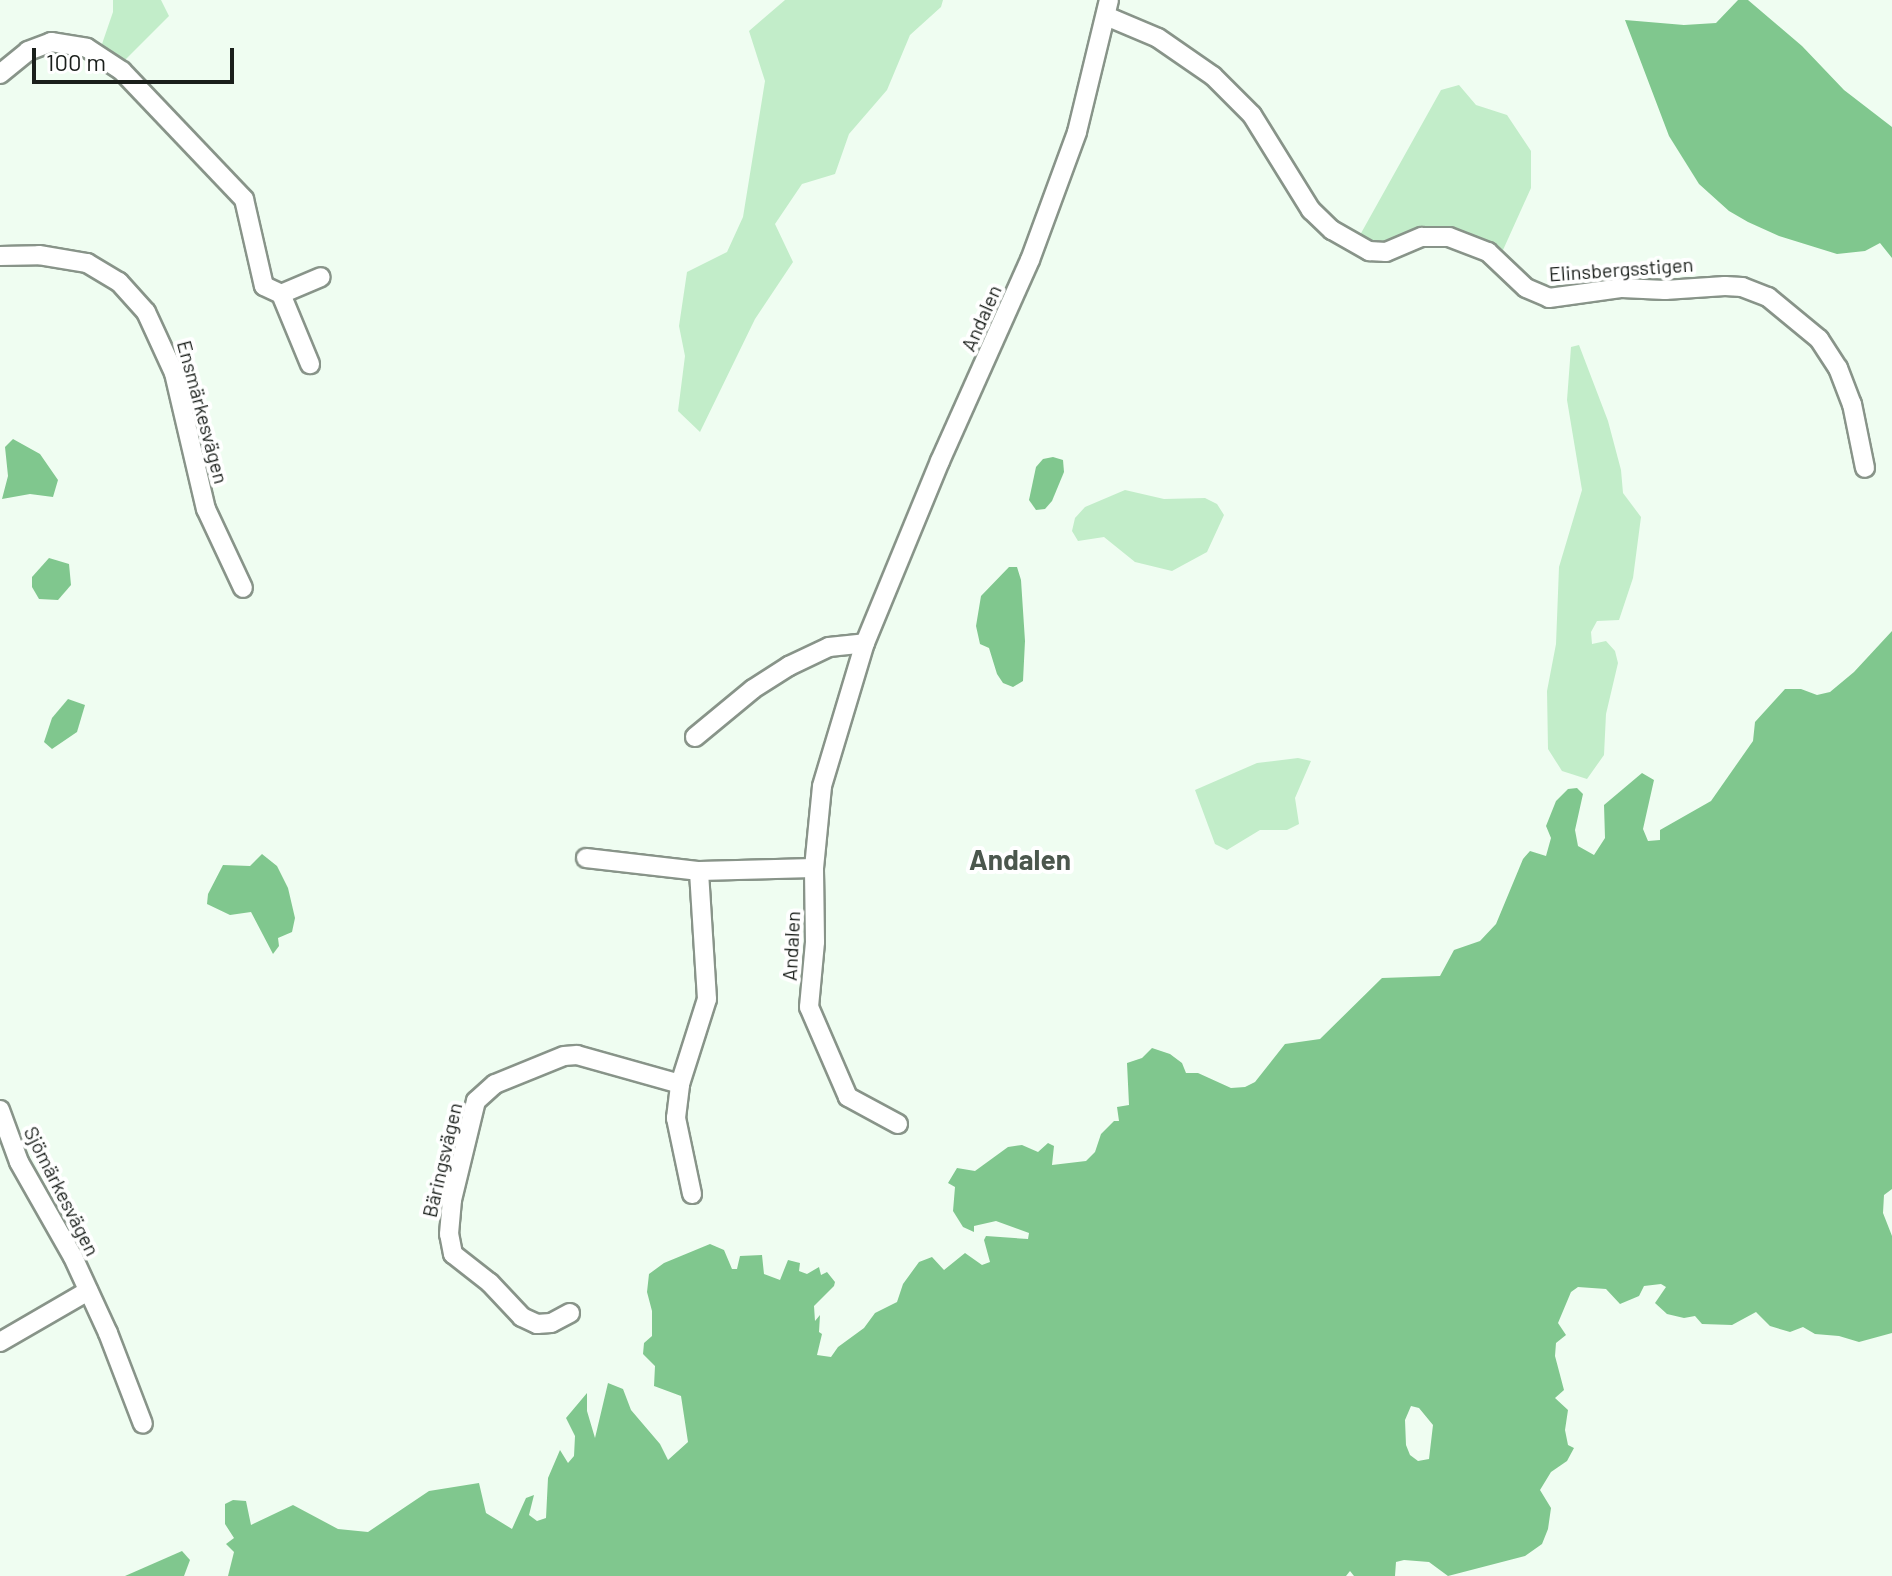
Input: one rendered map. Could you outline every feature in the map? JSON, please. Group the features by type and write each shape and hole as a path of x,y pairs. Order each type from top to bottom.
{"street":[{"name":"Elinsbergsstigen","path":"1107,8 1213,76 1252,115 1311,210 1332,230 1369,251 1386,252 1422,237 1449,237 1488,252 1526,288 1549,298 1622,288 1665,290 1725,286 1742,287 1768,297 1800,321 1830,352 1852,404 1865,468"},
{"name":"Andalen","path":"898,1124 848,1097 809,1007 815,942 814,868 822,786 865,643 940,461 1030,260 1077,132 1107,8"},
{"path":"0,74 28,51 51,42 87,48 108,60 244,199 264,286 281,294 310,364"},
{"name":"Ensmärkesvägen","path":"0,256 39,255 87,263 119,282 146,312 174,373 206,509 243,588"},
{"path":"281,294 321,277"},
{"path":"695,737 753,689 789,666 829,647 865,643"},
{"path":"586,858 699,871 814,868"},
{"path":"692,1194 676,1118 680,1084 707,999 699,871"},
{"name":"Bäringsvägen","path":"570,1313 551,1323 537,1324 522,1317 490,1283 453,1254 449,1234 452,1200 476,1101 495,1084 564,1056 577,1055 680,1084"},
{"name":"Sjömärkesvägen","path":"0,1110 19,1162 108,1333 143,1424"},
{"path":"0,1342 88,1291"}],"shaded area":[{"path":"113,0 161,0 169,16 124,61 102,44 113,12"},
{"path":"785,0 943,0 941,7 910,35 887,90 849,134 835,174 802,184 775,224 793,262 755,319 700,432 678,411 685,356 679,326 687,272 727,252 743,217 765,81 749,31"},
{"path":"1738,0 1748,0 1802,46 1844,90 1892,127 1892,258 1880,243 1865,251 1837,254 1779,236 1748,222 1729,211 1699,184 1669,136 1625,20 1684,25 1716,23"},
{"path":"1459,85 1476,105 1507,115 1531,151 1531,188 1503,250 1486,243 1381,246 1360,235 1441,90"},
{"path":"1579,345 1608,421 1621,470 1623,493 1641,517 1633,578 1619,620 1597,621 1591,632 1592,644 1606,641 1615,651 1618,663 1606,714 1604,755 1587,779 1562,771 1548,749 1547,691 1556,644 1559,567 1582,490 1567,400 1571,347"},
{"path":"13,439 40,454 58,480 53,497 30,494 2,499 8,476 5,447"},
{"path":"1053,457 1063,460 1064,472 1052,501 1045,509 1036,510 1029,500 1036,467 1043,459"},
{"path":"1125,490 1164,499 1205,498 1217,504 1224,515 1207,552 1172,571 1135,562 1104,537 1078,541 1072,531 1075,518 1085,507"},
{"path":"49,558 69,564 71,585 58,600 39,599 32,587 32,577"},
{"path":"1009,567 1017,567 1021,580 1025,641 1023,681 1013,687 1003,683 997,674 989,648 980,644 976,626 981,596"},
{"path":"1892,631 1892,1189 1884,1195 1883,1213 1892,1236 1892,1333 1859,1342 1815,1334 1803,1327 1790,1332 1770,1326 1756,1312 1732,1325 1702,1324 1695,1316 1684,1318 1667,1314 1655,1303 1666,1287 1661,1284 1644,1286 1639,1296 1620,1304 1606,1289 1578,1287 1571,1292 1558,1323 1566,1335 1556,1343 1555,1356 1564,1390 1555,1398 1568,1410 1565,1430 1568,1445 1574,1448 1567,1461 1551,1472 1540,1490 1551,1508 1548,1529 1542,1544 1525,1556 1448,1576 1429,1562 1404,1560 1396,1562 1395,1576 1354,1576 1350,1571 1346,1576 228,1576 234,1552 226,1544 234,1538 225,1524 225,1504 233,1500 246,1501 251,1525 293,1505 338,1529 368,1532 429,1491 479,1483 486,1513 512,1529 526,1498 534,1495 529,1515 537,1521 546,1518 548,1478 560,1450 568,1463 574,1456 575,1436 566,1418 587,1393 587,1411 595,1438 608,1383 623,1389 631,1410 660,1444 668,1460 688,1442 681,1396 654,1386 655,1366 643,1354 644,1343 652,1336 652,1311 647,1292 649,1274 664,1263 710,1244 724,1250 732,1269 737,1269 740,1256 762,1255 764,1274 780,1280 788,1260 800,1263 799,1271 807,1274 819,1267 821,1275 827,1272 835,1282 814,1306 815,1321 820,1315 819,1332 822,1334 817,1355 831,1357 838,1347 864,1328 875,1313 897,1302 903,1284 919,1262 932,1257 944,1270 965,1253 982,1265 990,1262 984,1240 986,1236 1028,1239 1029,1233 996,1221 974,1226 974,1232 963,1227 953,1211 955,1187 948,1183 957,1168 975,1171 1008,1147 1022,1145 1038,1152 1048,1143 1054,1146 1052,1165 1086,1161 1095,1152 1101,1134 1114,1121 1119,1121 1117,1107 1129,1105 1127,1063 1142,1058 1152,1048 1170,1054 1182,1063 1186,1073 1198,1073 1231,1088 1245,1087 1255,1082 1285,1044 1320,1039 1382,978 1440,976 1454,950 1480,941 1496,924 1523,859 1530,851 1546,856 1551,838 1546,826 1556,801 1568,789 1577,788 1583,794 1575,830 1578,846 1594,855 1605,838 1604,805 1642,773 1654,780 1643,829 1648,841 1660,840 1660,830 1711,801 1753,741 1755,722 1785,689 1801,689 1817,695 1830,692 1854,672","holes":["1411,1406 1419,1408 1433,1425 1429,1459 1418,1461 1410,1455 1406,1445 1405,1420"]},
{"path":"68,699 85,705 77,732 52,749 44,742 52,718"},
{"path":"1298,758 1311,761 1295,798 1299,824 1287,830 1260,830 1227,850 1215,844 1195,790 1257,763"},
{"path":"262,854 277,866 288,888 295,918 292,932 278,938 279,946 273,954 251,912 230,915 207,904 208,894 223,865 250,866"},
{"path":"182,1551 190,1560 184,1576 125,1576"}],"district":[{"name":"Andalen","path":"1020,859"}]}
